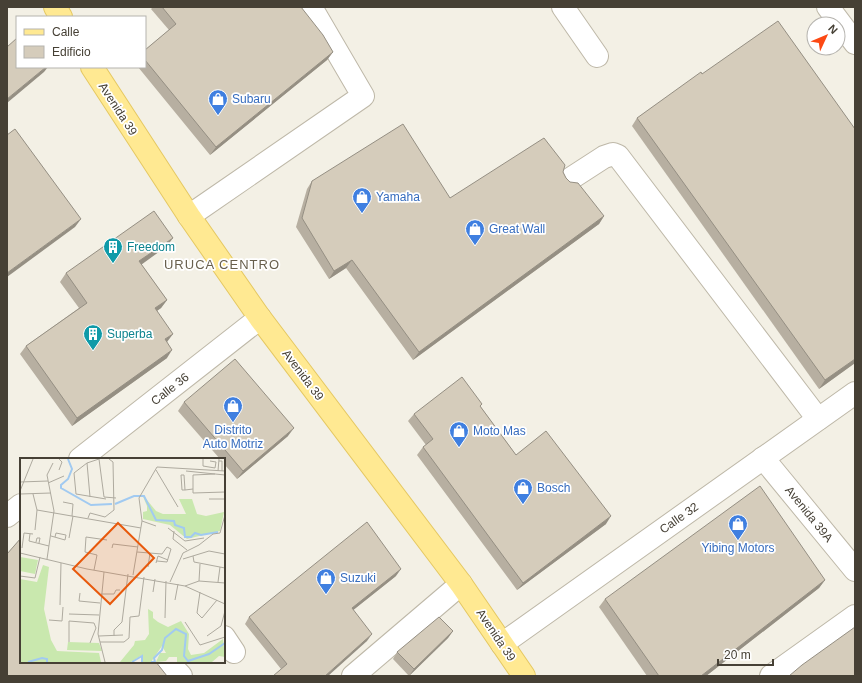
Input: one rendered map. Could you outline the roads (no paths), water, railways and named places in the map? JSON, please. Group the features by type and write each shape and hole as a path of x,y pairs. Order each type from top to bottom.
{"main road":[{"path":"55,7 60,16"},
{"name":"Avenida 39","path":"93,68 189,216 260,318 461,584 524,676"}],"street":[{"path":"189,216 363,96 311,7"},
{"path":"563,7 597,56"},
{"path":"828,7 855,43"},
{"path":"570,179 604,157 613,154 618,156 818,419"},
{"name":"Calle 36","path":"81,458 260,318"},
{"name":"Calle 32","path":"502,644 855,393"},
{"name":"Avenida 39A","path":"763,458 855,570"},
{"path":"353,676 461,584"},
{"path":"771,676 855,616"},
{"path":"169,663 181,676"}],"place":[{"name":"Subaru","path":"218,116"},
{"name":"Yamaha","path":"362,214"},
{"name":"Great Wall","path":"475,246"},
{"name":"Freedom","path":"113,264"},
{"name":"Superba","path":"93,351"},
{"name":"Distrito Auto Motriz","path":"233,423"},
{"name":"Moto Mas","path":"459,448"},
{"name":"Bosch","path":"523,505"},
{"name":"Yibing Motors","path":"738,541"},
{"name":"Suzuki","path":"326,595"}],"district":[{"name":"URUCA CENTRO","path":"222,264"}]}
